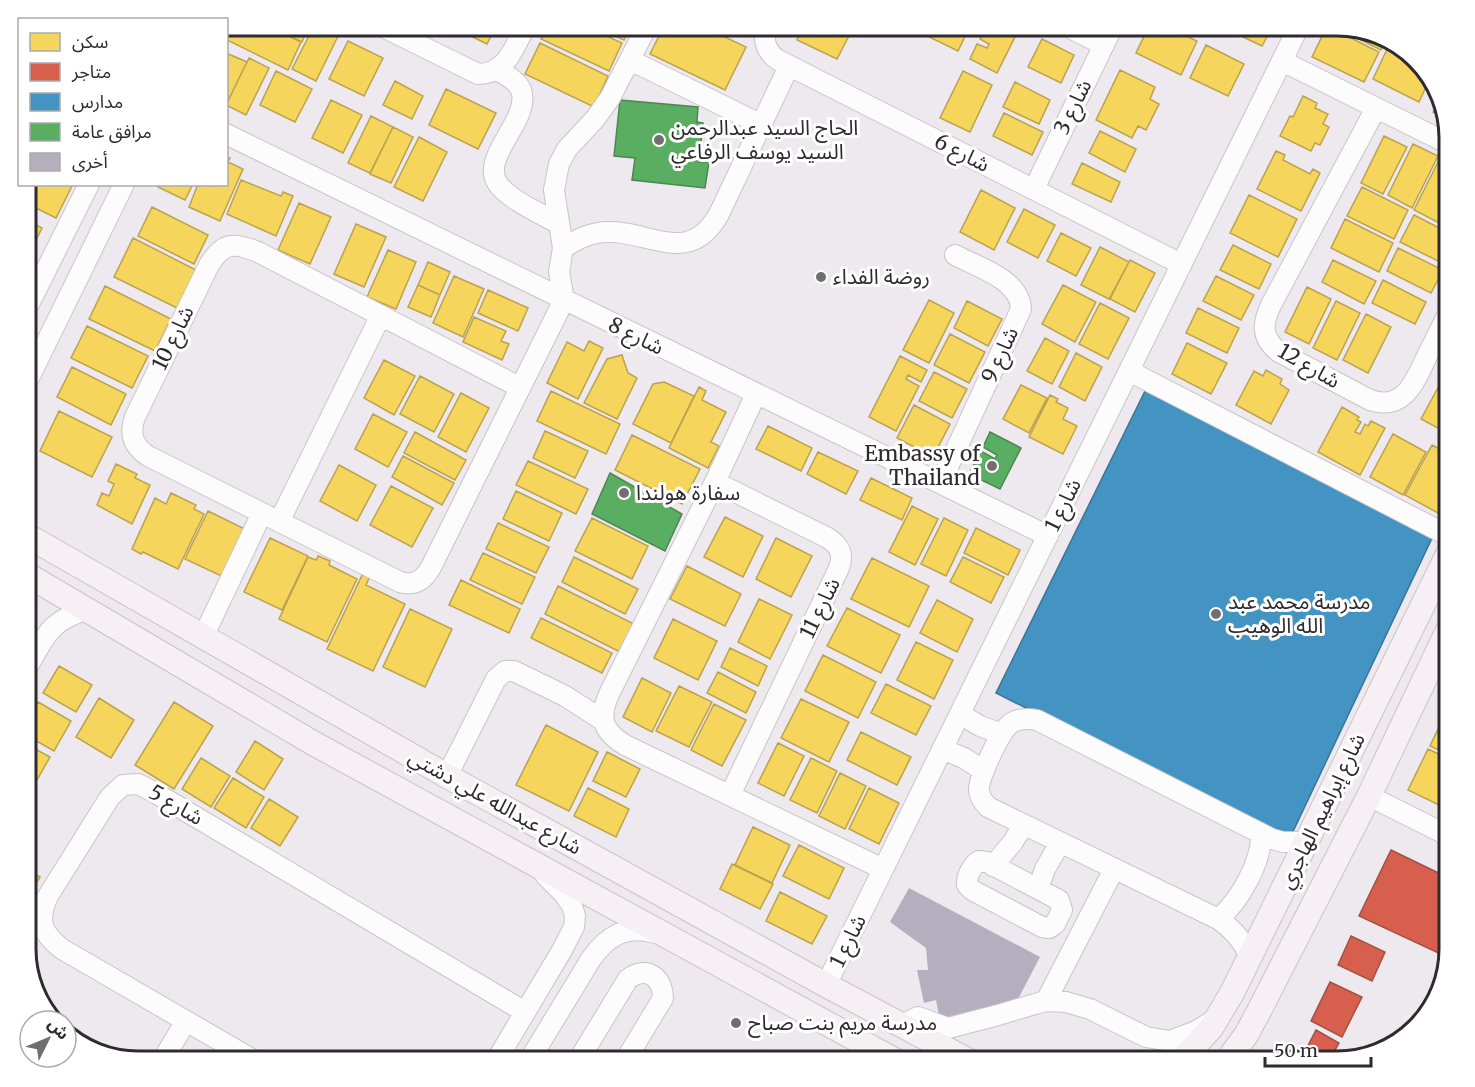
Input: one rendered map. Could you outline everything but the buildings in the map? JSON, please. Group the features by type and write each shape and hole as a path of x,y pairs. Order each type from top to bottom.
{"main road":[{"name":"شارع عبدالله علي دشتي","path":"36,541 437,770 948,1051"},
{"name":"شارع إبراهيم الهاجري","path":"1191,1051 1219,1017 1439,572"},
{"name":"شارع عبدالله علي دشتي","path":"36,580 313,743 877,1051"},
{"path":"86,610 101,612 136,625 231,676 236,677 245,673 250,665"},
{"name":"شارع إبراهيم الهاجري","path":"1235,1051 1258,1013 1369,796 1439,649"},
{"path":"267,716 258,701 259,695 263,691 272,690 379,753 402,762 437,770"}],"street":[{"path":"401,36 472,72 484,74 502,67 513,52 520,36"},
{"path":"564,300 559,272 563,248 554,190 560,164 567,149 602,111 642,36"},
{"name":"شارع 6","path":"764,36 768,51 773,57 789,66 1182,264"},
{"path":"1086,36 1104,45"},
{"name":"شارع 3","path":"1034,189 1108,36"},
{"name":"شارع 1","path":"826,985 1294,36"},
{"path":"630,60 760,124"},
{"path":"1282,61 1439,139"},
{"path":"563,248 579,238 598,232 623,233 671,243 688,243 707,231 719,214 789,66"},
{"path":"497,69 517,84 522,91 522,99 517,118 495,162 495,178 508,194 559,224"},
{"name":"شارع 12","path":"1376,108 1271,305 1265,321 1265,333 1274,348 1286,356 1370,400 1384,403 1396,400 1410,389 1439,332"},
{"name":"شارع 8","path":"228,135 1048,536"},
{"path":"36,290 88,186"},
{"path":"36,364 123,186"},
{"name":"شارع 10","path":"519,387 258,252 239,245 225,247 213,257 135,417 132,434 138,448 148,456 400,582 411,584 420,581 431,567 564,300"},
{"name":"شارع 9","path":"941,482 1021,309 1019,298 1010,286 955,255"},
{"path":"203,637 380,317"},
{"path":"1129,371 1439,531"},
{"path":"756,394 715,482 610,692 604,707 604,721 609,733 625,745 883,869"},
{"name":"شارع 11","path":"715,482 828,538 837,546 842,557 839,568 730,795"},
{"path":"36,652 52,625 54,613 49,588"},
{"path":"52,625 74,613 86,610"},
{"path":"437,770 496,679 505,671 514,671 551,689 604,721"},
{"path":"960,714 980,726 1002,734"},
{"path":"1250,957 1241,939 1227,924 987,807 982,801 979,784 1002,734 1016,720 1023,718 1037,720 1262,834 1283,842 1306,842"},
{"path":"942,749 964,758 984,771"},
{"name":"شارع 5","path":"236,1051 62,949 51,940 43,925 42,912 48,896 110,797 117,788 128,783 138,784 152,791 525,1012"},
{"path":"1369,796 1439,831"},
{"path":"993,866 1013,842 1023,825"},
{"path":"1218,919 1230,909 1239,895 1261,849 1262,834"},
{"path":"1038,889 1045,869 1060,843"},
{"path":"502,1051 572,933 576,922 572,906 553,883 526,860"},
{"path":"983,861 1038,889 1059,900 1062,906 1055,924 1049,928 1042,927 972,890 967,885 967,879 975,862 983,861"},
{"path":"1046,1001 1114,869"},
{"path":"536,1051 591,959 602,945 613,936 628,930 644,930 669,939"},
{"path":"526,1051 579,960 576,952 571,949 561,952"},
{"path":"585,1051 628,979 637,972 647,973 662,987 663,998 632,1051"},
{"path":"905,1028 908,1022 918,1017 948,1028 1046,1001 1078,1005 1146,1037 1164,1041 1178,1039 1219,1017"},
{"path":"168,1051 186,1021"}],"place":[{"name":"الحاج السيد عبدالرحمن السيد يوسف الرفاعي","path":"659,140"},
{"name":"روضة الفداء","path":"821,277"},
{"name":"Embassy of Thailand","path":"992,466"},
{"name":"سفارة هولندا","path":"624,493"},
{"name":"مدرسة محمد عبد الله الوهيب","path":"1216,614"},
{"name":"مدرسة مريم بنت صباح","path":"736,1023"}]}
